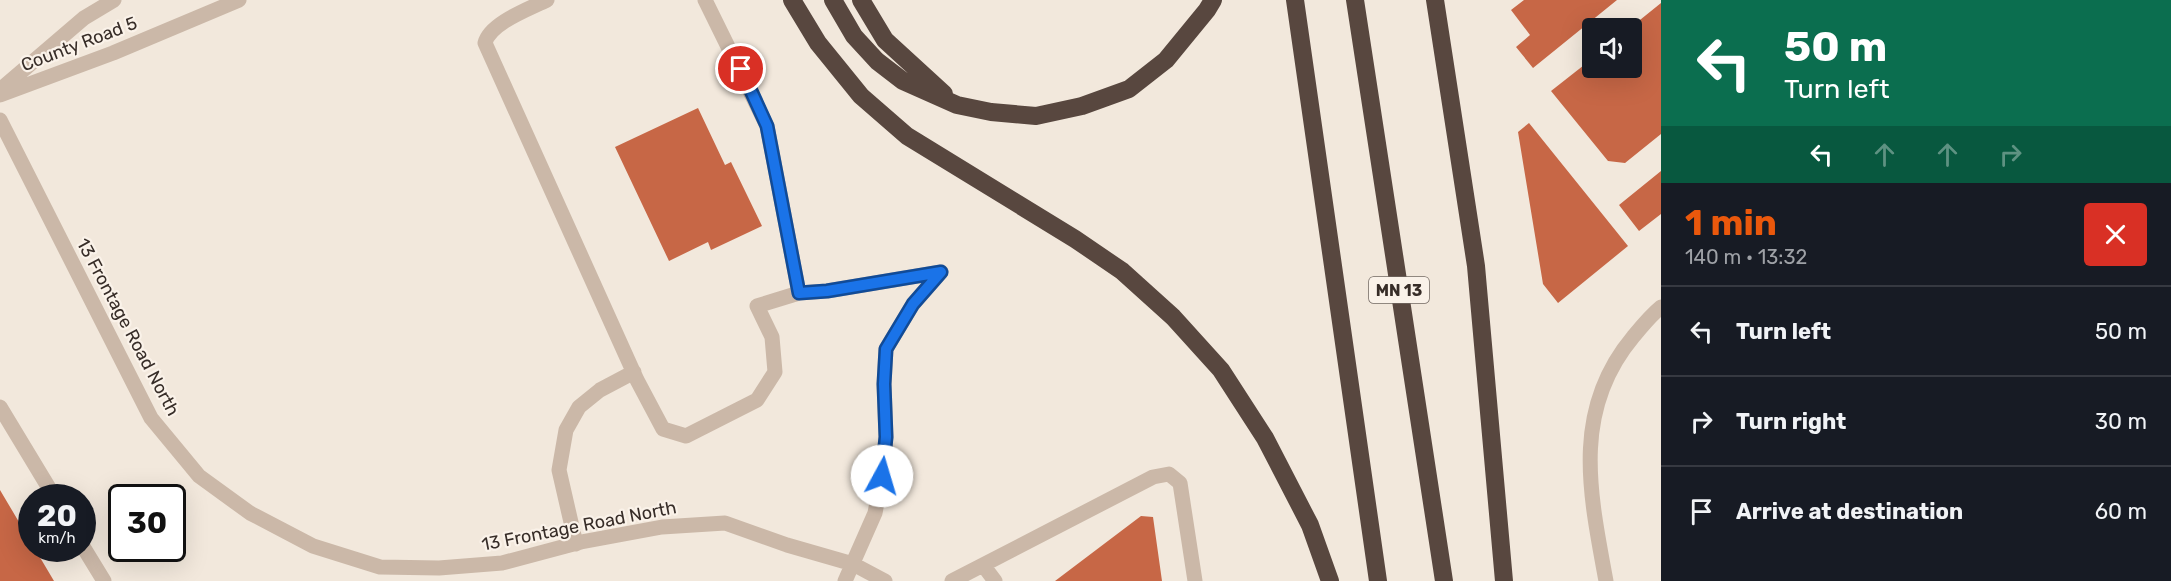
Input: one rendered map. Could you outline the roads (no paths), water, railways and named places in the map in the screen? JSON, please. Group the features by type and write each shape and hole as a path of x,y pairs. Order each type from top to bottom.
{"highway":[{"path":"792,0 818,43 861,96 907,136 1075,239 1122,272 1173,317 1221,370 1264,438 1310,525 1330,581"},
{"path":"833,0 854,36 877,62 903,81 957,105 991,112 1036,116 1082,106 1129,89 1166,60 1208,10 1213,0"},
{"path":"861,0 885,40 957,105"},
{"path":"1295,0 1377,581"},
{"name":"MN 13","path":"1355,0 1444,581"},
{"path":"1435,0 1476,266 1504,581"}],"street":[{"name":"County Road 5","path":"0,90 84,18 114,0"},
{"name":"County Road 5","path":"0,95 113,53 239,0"},
{"path":"547,0 507,20 487,36 485,43 634,372 663,429 686,436 757,400 775,372 772,337 757,306 799,293 827,291 941,272 913,304 886,349 884,384 886,437 882,476 874,513 845,581"},
{"path":"705,0 767,126 799,293"},
{"name":"13 Frontage Road North","path":"0,120 151,418 198,476 250,513 313,546 380,567 440,568 502,563 576,544 662,526 725,523 853,564 885,581"},
{"path":"1606,581 1591,501 1589,455 1594,416 1605,379 1622,350 1650,316 1661,307"},
{"path":"576,544 560,470 566,430 579,407 600,390 634,372"},
{"path":"0,406 47,484"},
{"path":"952,581 1153,477 1169,474 1180,483 1195,581"},
{"path":"92,562 104,581"},
{"path":"983,565 994,581"}]}
